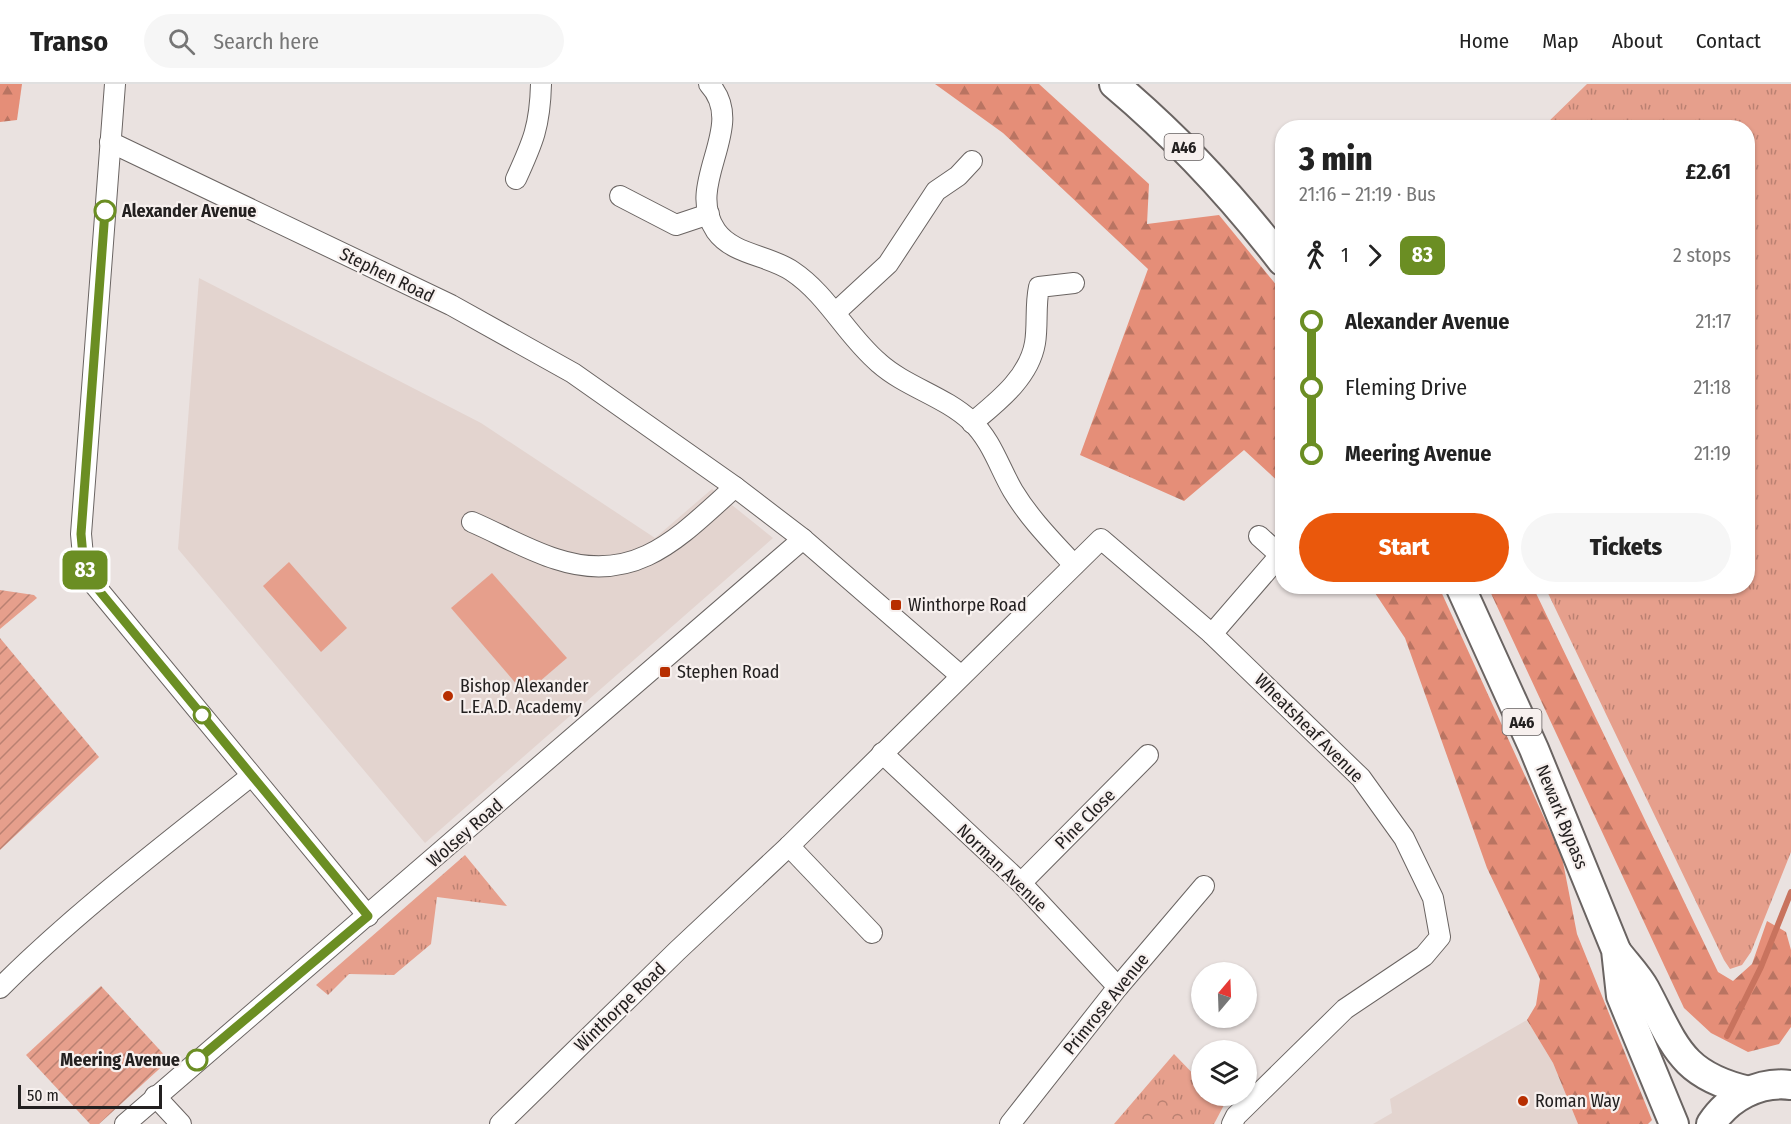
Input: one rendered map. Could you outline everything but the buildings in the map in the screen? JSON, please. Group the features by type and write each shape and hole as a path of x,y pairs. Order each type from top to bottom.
{"highway":[{"name":"A46","path":"1114,84 1158,120 1219,182 1275,251"},
{"name":"Newark Bypass","path":"1464,594 1534,749 1616,950 1644,987 1677,1052 1707,1076 1726,1085 1749,1091"},
{"name":"Newark Bypass","path":"1616,950 1621,996 1674,1124"},
{"path":"1711,1124 1731,1102 1749,1091 1786,1078"}],"street":[{"path":"115,84 81,534 84,567 92,582 368,916"},
{"path":"516,179 536,136 540,117 541,84"},
{"path":"709,84 723,112 722,129 706,193 709,214 721,237 733,246 790,269 806,281 836,312 849,333 878,363 890,372 935,395 972,423 995,451 1012,490 1036,526 1074,565"},
{"name":"Stephen Road","path":"110,142 451,305 573,373 735,486 803,539 961,676"},
{"path":"836,312 888,264 936,191 958,176 972,161"},
{"path":"620,196 676,225 709,214"},
{"path":"972,423 1011,390 1035,345 1039,287 1074,283"},
{"path":"472,522 558,560 606,565 640,558 669,546 735,486"},
{"path":"1258,536 1275,549"},
{"name":"Winthorpe Road","path":"509,1121 677,951 789,846 1101,538"},
{"name":"Wheatsheaf Avenue","path":"1101,538 1212,634 1361,777 1404,838 1433,898 1440,937 1424,956 1345,1009 1236,1116 1232,1124"},
{"name":"Wolsey Road","path":"125,1124 803,539"},
{"path":"1212,634 1275,561"},
{"name":"Norman Avenue","path":"882,753 1021,884 1118,987"},
{"name":"Pine Close","path":"1021,884 1148,755"},
{"path":"0,988 25,963 142,862 251,776"},
{"path":"789,846 872,933"},
{"name":"Primrose Avenue","path":"1010,1124 1118,987 1204,886"},
{"path":"155,1096 181,1124"}],"shaded area":[{"name":"Bishop Alexander L.E.A.D. Academy","path":"199,278 481,423 655,538 712,489 773,538 425,843 178,549"},
{"path":"1527,1020 1553,1063 1578,1124 1373,1124 1392,1113 1390,1099"}],"green space":[{"path":"0,84 22,84 17,120 0,122"},
{"path":"935,84 1039,84 1149,184 1147,224 1219,215 1275,283 1275,479 1244,450 1184,501 1080,455 1148,269 1003,133"},
{"path":"1587,84 1791,84 1791,852 1751,952 1742,965 1730,969 1548,594 1755,594 1755,120 1550,120"},
{"path":"289,562 347,628 321,652 263,586"},
{"path":"492,573 567,658 525,694 451,608"},
{"path":"0,590 34,595 37,598 0,629"},
{"path":"1376,594 1442,594 1562,857 1577,934 1652,1120 1648,1124 1578,1124 1553,1063 1527,1020 1536,1005 1540,979 1487,868 1405,638"},
{"path":"1491,594 1536,594 1718,972 1733,981 1752,964 1767,921 1786,932 1791,950 1791,1027 1779,1044 1748,1052 1711,1033 1684,1008"},
{"path":"0,638 99,757 0,850"},
{"path":"465,855 507,906 437,897 431,944 394,975 349,974 328,995 316,985"},
{"path":"101,986 169,1060 99,1124 90,1124 26,1055"},
{"path":"1174,1054 1191,1072 1191,1106 1223,1106 1214,1124 1114,1124"},
{"path":"1159,1086 1189,1114 1180,1124 1124,1124"}],"waterway":[{"path":"1727,1036 1761,967 1791,892"}],"bus line":[{"name":"83","path":"105,211 81,534 84,567 92,582 368,916 197,1060"}],"place":[{"name":"Alexander Avenue","path":"105,211"},
{"name":"Winthorpe Road","path":"896,605"},
{"name":"Stephen Road","path":"665,672"},
{"name":"Bishop Alexander L.E.A.D. Academy","path":"448,696"},
{"name":"Meering Avenue","path":"197,1060"},
{"name":"Roman Way","path":"1523,1101"}]}
